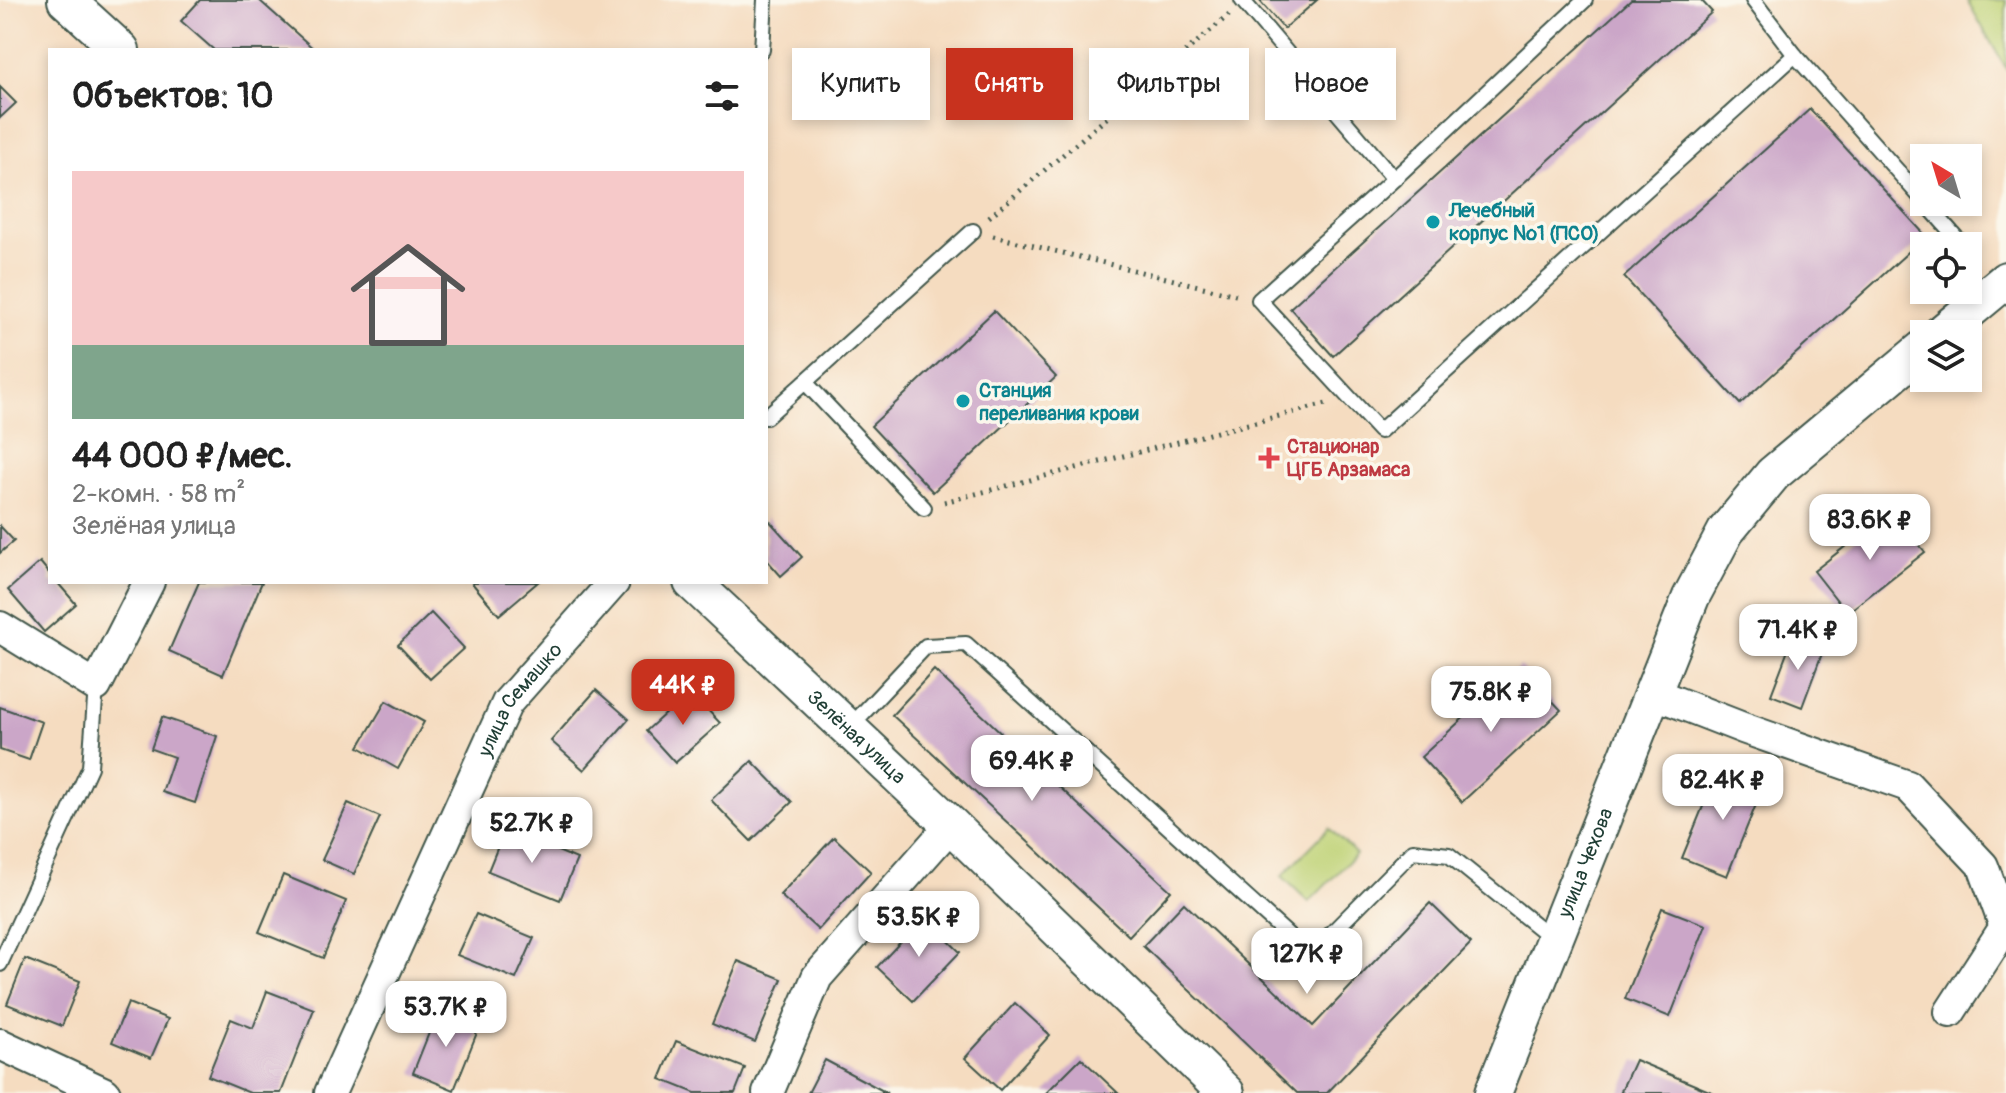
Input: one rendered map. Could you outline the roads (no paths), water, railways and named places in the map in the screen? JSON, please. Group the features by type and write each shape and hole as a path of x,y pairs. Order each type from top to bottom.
{"street":[{"path":"66,0 119,48"},
{"path":"1958,320 2006,280"},
{"name":"улица Чехова","path":"1493,1093 1691,597 1726,531 1773,474 1910,360"},
{"path":"0,627 96,686 148,584"},
{"name":"улица Семашко","path":"330,1093 507,703 612,584"},
{"name":"Зелёная улица","path":"694,584 951,825 1226,1093"},
{"path":"1653,693 1908,786 1983,866 2005,927 1950,1012"},
{"path":"768,1093 817,977 951,825"},
{"path":"0,1044 105,1093"}],"lane":[{"path":"762,48 765,0"},
{"path":"1585,0 1259,300 1380,431 1795,55"},
{"path":"1753,0 1795,55 1910,186"},
{"path":"1242,1 1394,179"},
{"path":"1937,216 1951,232"},
{"path":"768,415 973,231"},
{"path":"805,382 924,508"},
{"path":"848,729 926,646 966,644 1310,955 1413,851 1449,855 1554,940"},
{"path":"0,964 90,767 96,686"}],"place":[{"name":"Лечебный корпус №1 (ПСО)","path":"1433,222"},
{"name":"Станция переливания крови","path":"963,401"},
{"name":"Стационар ЦГБ Арзамаса","path":"1269,458"}]}
